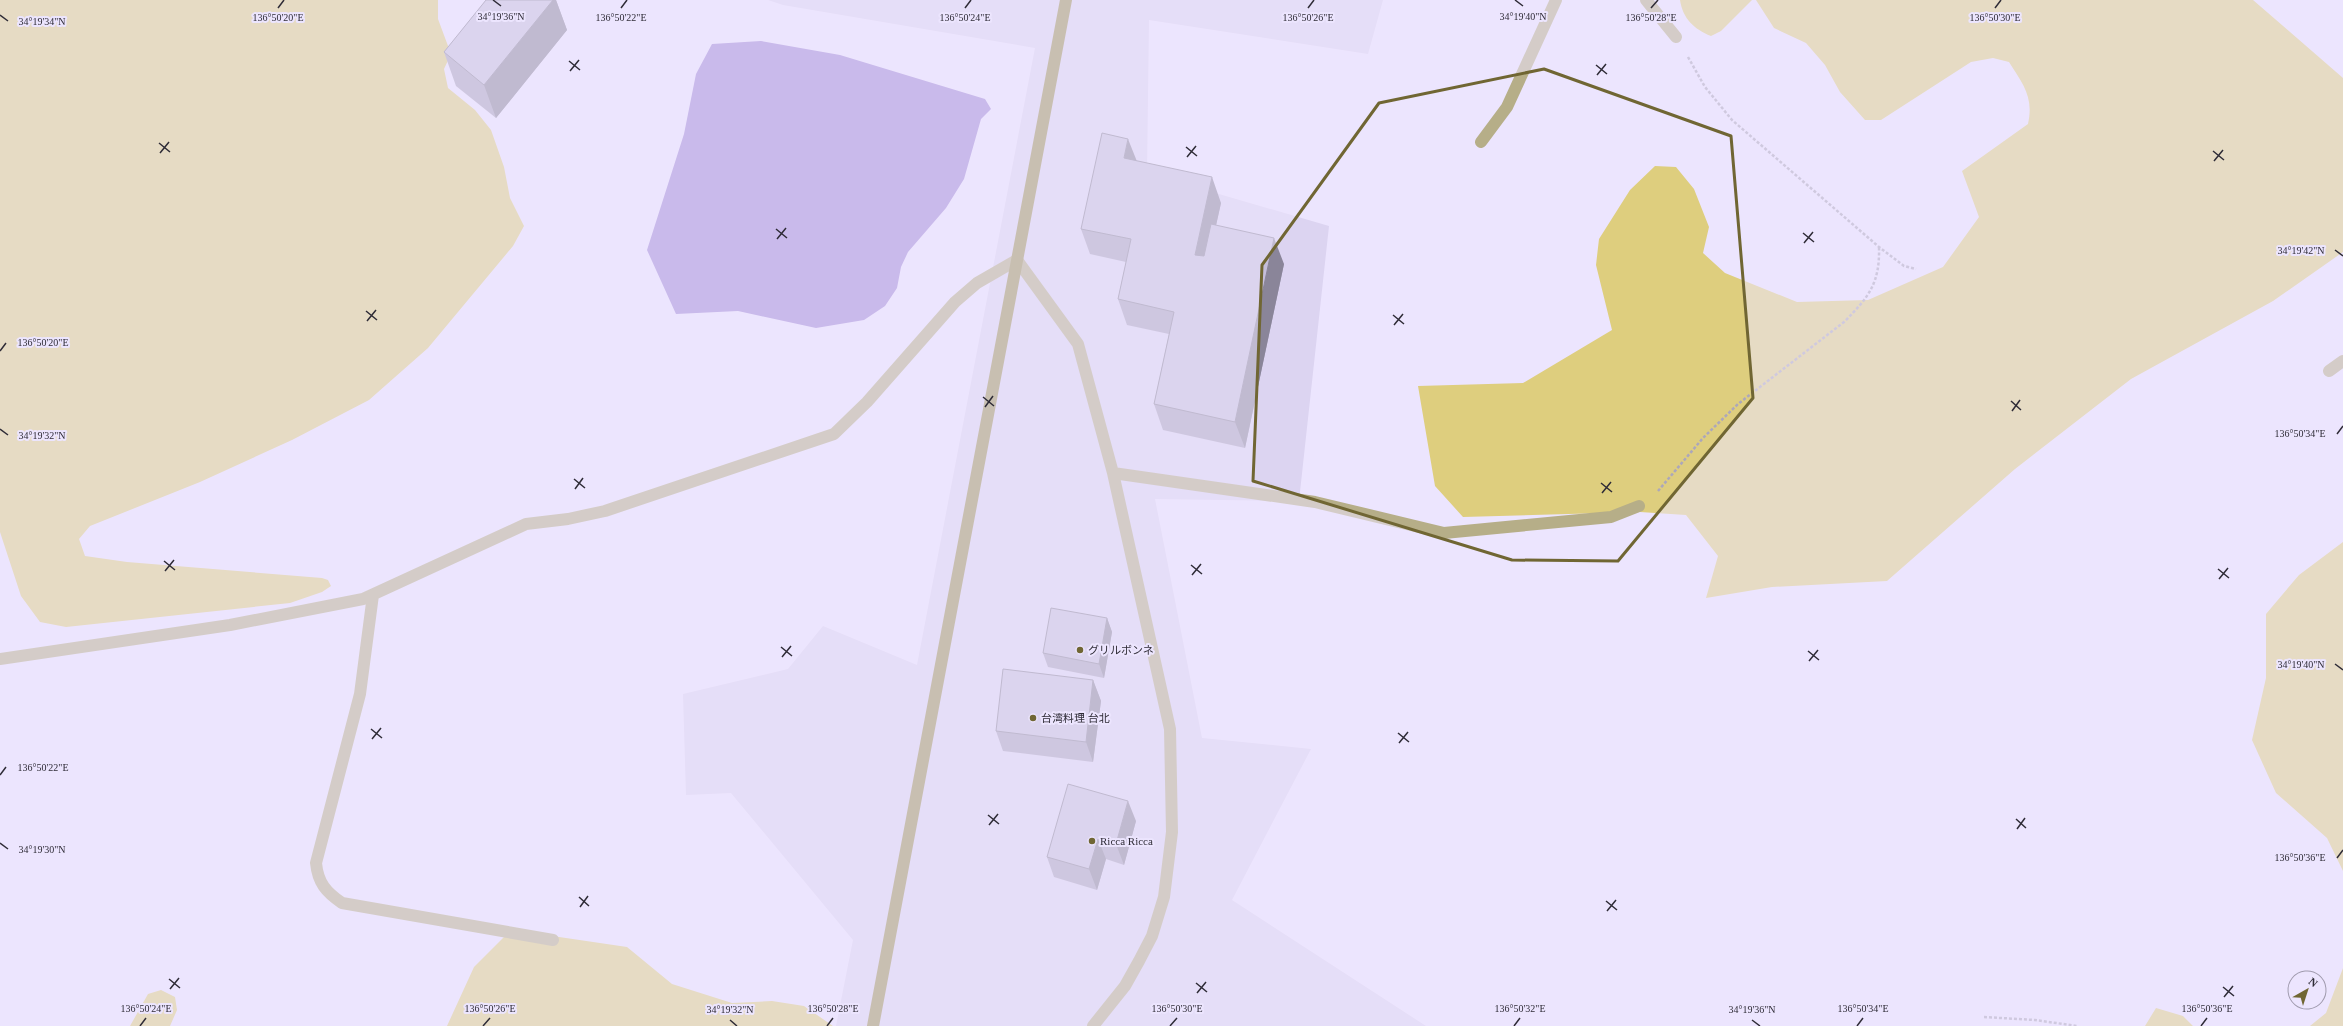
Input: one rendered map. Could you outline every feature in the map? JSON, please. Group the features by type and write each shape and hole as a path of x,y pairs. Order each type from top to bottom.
{"street":[{"path":"873,1026 1066,0"},
{"path":"1481,142 1507,107 1556,0"},
{"path":"1646,0 1676,37"},
{"path":"1017,260 1078,344 1113,473 1170,729 1172,832 1164,897 1152,936 1125,986 1093,1026"},
{"path":"0,659 230,625 316,610 373,595 526,524 568,519 604,511 834,434 867,402 955,302 978,283 1017,260"},
{"path":"2329,371 2343,361"},
{"path":"1113,473 1315,502 1444,533 1611,517 1639,506"},
{"path":"373,595 360,694 316,863 317,876 331,896 342,903 553,940"}],"path":[{"path":"1676,37 1705,86 1732,120 1879,247 1904,266 1916,269"},
{"path":"1639,506 1654,495 1703,438 1738,404 1844,322 1858,308 1872,290 1879,266 1879,247"},
{"path":"1984,1017 2035,1020 2077,1026"}],"highlighted area":[{"path":"1544,69 1731,136 1753,398 1618,561 1512,560 1253,481 1262,265 1379,103"}],"shaded area":[{"path":"0,0 438,0 438,19 451,54 444,69 448,88 475,110 491,130 504,167 510,198 524,226 513,246 428,348 369,400 292,440 200,482 90,526 79,539 85,556 127,562 322,578 328,580 331,586 322,592 290,603 66,627 40,622 21,596 0,532"},
{"path":"768,0 1383,0 1368,54 1149,20 1147,173 1329,226 1299,501 1155,499 1202,738 1311,749 1232,900 1426,1026 836,1026 853,940 731,793 686,795 683,694 788,669 823,626 917,665 1035,48 783,5"},
{"path":"1680,0 1752,0 1721,31 1711,36 1699,30 1690,22 1681,7"},
{"path":"1756,0 2253,0 2343,78 2343,252 2273,301 2131,379 2015,469 1887,581 1772,587 1706,598 1718,556 1686,515 1640,512 1463,517 1435,486 1418,386 1523,383 1612,330 1596,265 1599,239 1630,190 1655,166 1676,167 1694,189 1709,227 1703,253 1725,273 1797,302 1868,300 1943,267 1979,217 1962,171 2028,124 2030,106 2026,91 2009,62 1993,58 1971,62 1881,120 1865,120 1840,92 1825,65 1806,43 1774,28"},
{"path":"761,41 840,55 985,99 991,109 981,119 964,179 946,208 908,252 901,267 897,288 885,306 864,320 816,328 738,311 676,314 647,250 684,134 696,74 712,44"},
{"path":"2343,542 2343,871 2327,838 2276,793 2252,740 2266,678 2266,614 2299,575"},
{"path":"509,932 532,933 627,947 672,984 732,1003 772,1001 804,1006 833,1026 447,1026 474,967"},
{"path":"2343,968 2343,1026 2310,1026 2326,1013"},
{"path":"161,990 175,997 177,1010 170,1026 130,1026 148,994"},
{"path":"2156,1008 2183,1016 2193,1026 2145,1026"}],"building":[{"path":"486,0 553,0 484,85 444,52"},
{"path":"1102,133 1128,139 1124,158 1212,177 1195,255 1204,256 1211,224 1274,238 1235,422 1154,404 1174,312 1118,299 1131,239 1081,229"},
{"path":"1051,608 1107,618 1099,664 1043,653"},
{"path":"1003,669 1093,680 1086,742 996,731"},
{"path":"1068,784 1128,801 1116,844 1098,839 1089,869 1047,857"}],"place":[{"name":"グリルボンネ","path":"1080,650"},
{"name":"台湾料理 台北","path":"1033,718"},
{"name":"Ricca Ricca","path":"1092,841"}]}
